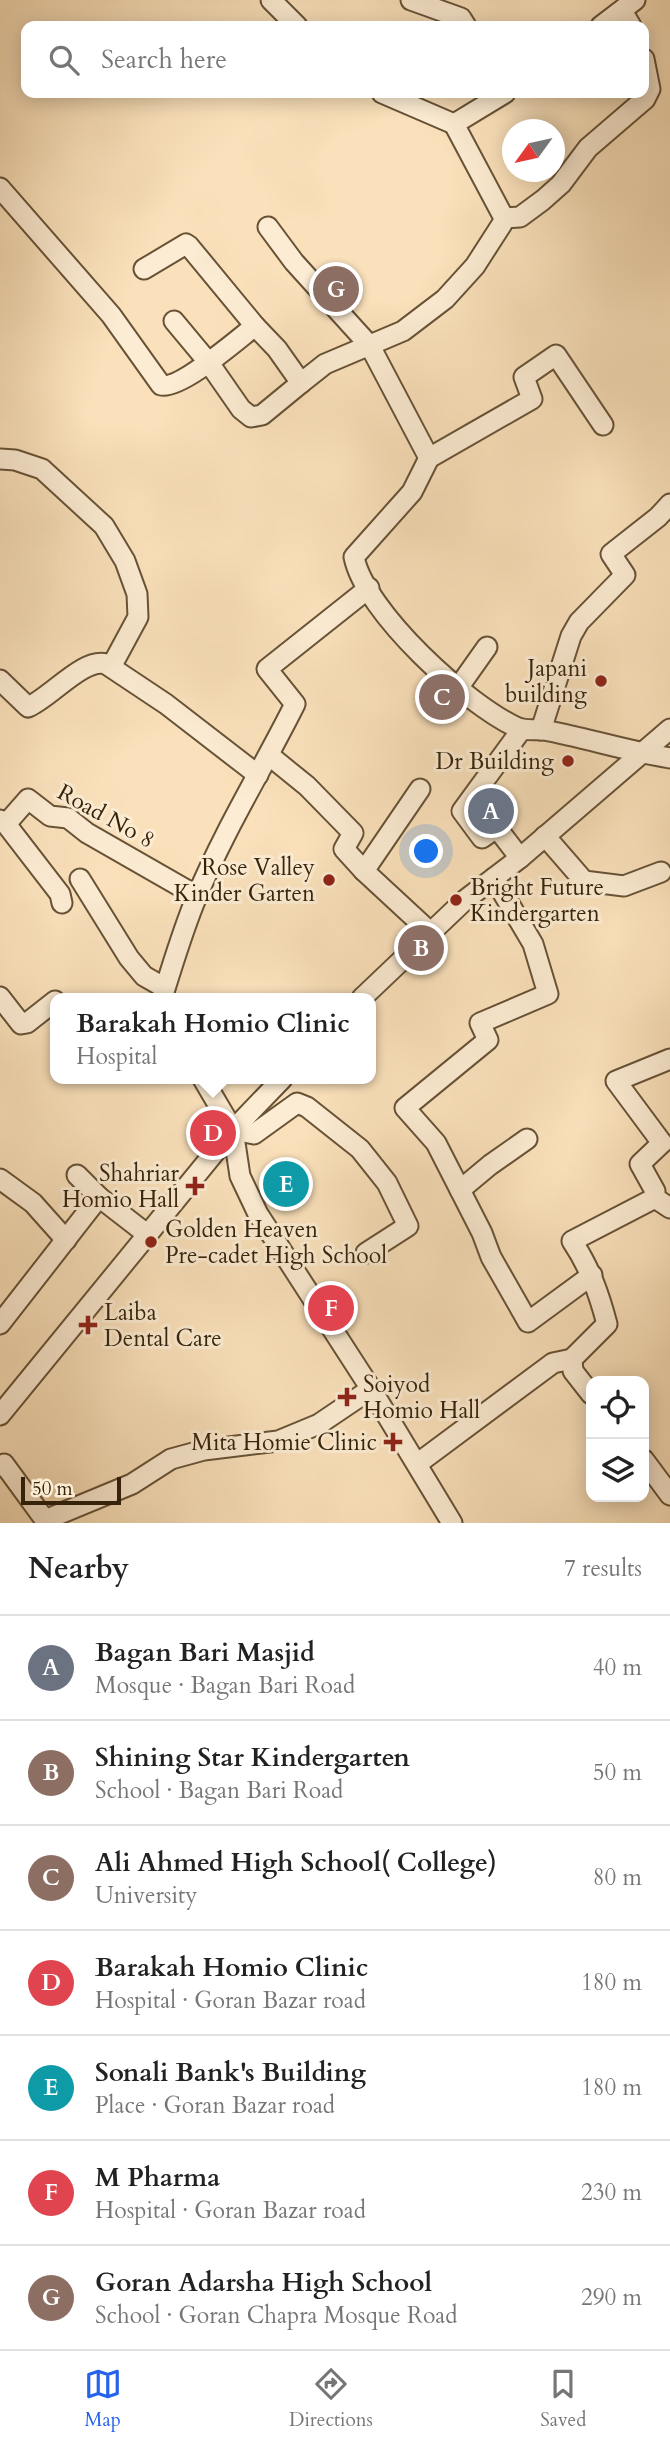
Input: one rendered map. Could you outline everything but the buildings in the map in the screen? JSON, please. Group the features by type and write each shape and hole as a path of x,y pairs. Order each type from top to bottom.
{"street":[{"path":"271,0 293,21"},
{"path":"411,0 463,21"},
{"path":"611,21 629,12"},
{"path":"174,321 209,363 241,409 251,417 262,415 325,364 403,331 445,299 475,266 504,218 454,124 396,98"},
{"path":"454,124 496,98"},
{"path":"504,218 520,218 537,205 561,184 587,148 646,98"},
{"path":"0,188 111,315 158,383 165,387 209,363 255,326"},
{"path":"268,227 294,262 370,346 429,457"},
{"path":"144,269 186,244 189,246 277,349 301,383"},
{"path":"603,425 556,355 524,377 532,399 429,457 412,492 354,557 356,568 405,639 458,688 481,705 531,729 670,758"},
{"path":"0,459 15,460 41,470 104,526 125,561 137,594 138,617 102,665 43,700 27,707 0,680"},
{"path":"520,858 495,829 482,838 462,811 531,729 579,622 625,575 611,554 658,517 670,504"},
{"path":"80,879 129,958 144,976 164,993 197,896 235,815 270,756 295,704 267,669 369,588"},
{"path":"458,688 487,647"},
{"path":"102,665 166,704 258,775"},
{"path":"367,993 466,900 520,858 670,729"},
{"path":"270,756 307,786 353,832 344,849 431,933"},
{"path":"365,871 420,789"},
{"name":"Road No 8","path":"3,822 27,799 50,816 68,818 86,832 197,896"},
{"path":"3,822 60,894 62,902"},
{"path":"545,836 584,881 624,886 661,872"},
{"path":"494,878 533,944 548,994 480,1023 488,1040 405,1108 436,1143 482,1233 491,1257 528,1322 592,1275"},
{"path":"0,997 21,1024 27,1023 50,1005"},
{"path":"417,1464 553,1363 572,1359 607,1324 597,1285 572,1241 663,1203 640,1164 662,1143 616,1081 670,1059"},
{"path":"206,1084 233,1130 240,1176 258,1214 417,1464 444,1521"},
{"path":"0,1415 233,1130 277,1084"},
{"path":"233,1130 254,1134 298,1103 307,1107 360,1149 387,1183 408,1226 366,1253"},
{"path":"460,1190 527,1139"},
{"path":"78,1175 99,1197 148,1235"},
{"path":"0,1179 33,1203 66,1240"},
{"path":"0,1324 99,1197"},
{"path":"572,1359 573,1371 586,1388"},
{"path":"0,1466 4,1464 45,1520 53,1520 132,1484 171,1459 204,1450 278,1441 319,1424 371,1389"},
{"path":"649,1467 670,1495"}],"place":[{"name":"Goran Adarsha High School","path":"336,289"},
{"name":"Japani building","path":"601,681"},
{"name":"Ali Ahmed High School( College)","path":"442,697"},
{"name":"Dr Building","path":"568,761"},
{"name":"Bagan Bari Masjid","path":"491,811"},
{"name":"Rose Valley Kinder Garten","path":"329,880"},
{"name":"Bright Future Kindergarten","path":"456,900"},
{"name":"Shining Star Kindergarten","path":"421,948"},
{"name":"Barakah Homio Clinic","path":"213,1133"},
{"name":"Sonali Bank's Building","path":"286,1184"},
{"name":"Shahriar Homio Hall","path":"195,1186"},
{"name":"Golden Heaven Pre-cadet High School","path":"151,1242"},
{"name":"M Pharma","path":"331,1308"},
{"name":"Laiba Dental Care","path":"88,1325"},
{"name":"Soiyod Homio Hall","path":"347,1397"},
{"name":"Mita Homie Clinic","path":"393,1442"}]}
